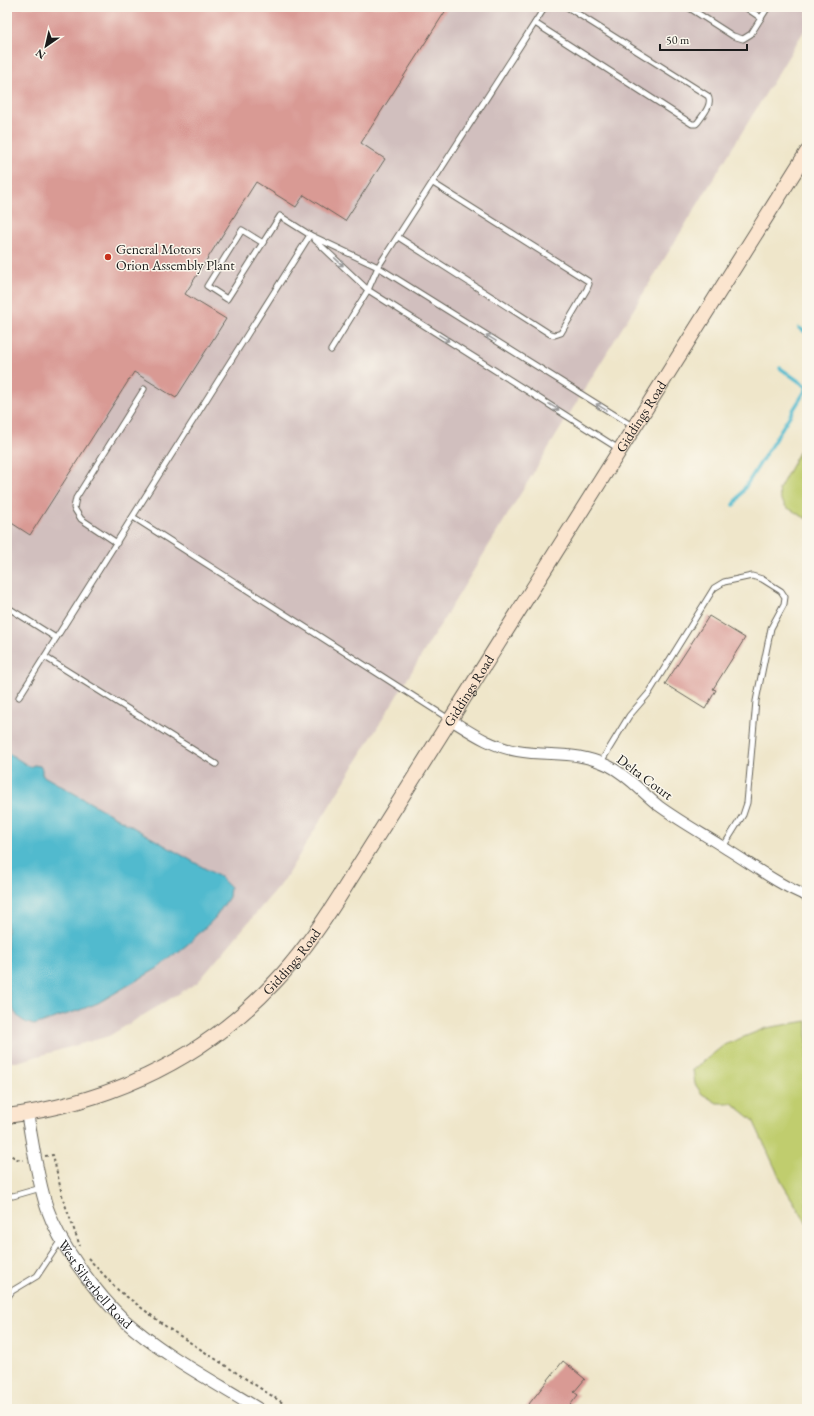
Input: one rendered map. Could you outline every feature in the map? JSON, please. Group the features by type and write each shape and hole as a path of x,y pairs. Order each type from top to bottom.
{"main road":[{"name":"Giddings Road","path":"27,1113 81,1102 110,1092 141,1079 173,1062 203,1044 231,1023 253,1004 286,969 322,924 807,152"},
{"path":"7,1116 27,1113"}],"street":[{"name":"Delta Court","path":"451,720 484,740 506,749 573,755 600,762 628,778 660,807 784,885 807,896"},
{"name":"West Silverbell Road","path":"27,1113 41,1188 47,1209 62,1240 94,1287 108,1304 128,1323 170,1355 258,1409"}],"lane":[{"path":"331,350 368,290 378,268 545,7"},
{"path":"535,23 692,124 696,124 698,122 709,104 710,99 708,96 567,7"},
{"path":"688,7 733,36 743,39 751,34 768,7"},
{"path":"745,7 761,18"},
{"path":"398,237 550,334 555,335 561,333 587,289 589,284 588,281 433,183"},
{"path":"263,243 242,230 207,286 227,299 263,243 280,216 310,235 378,268 635,427"},
{"path":"310,235 368,290 620,450"},
{"path":"19,697 310,235"},
{"path":"116,543 81,519 74,508 76,498 144,389"},
{"path":"133,517 451,720"},
{"path":"600,762 629,716 649,693 714,588 724,582 752,576 762,579 781,591 784,594 785,601 771,628 755,707 747,803 743,815 723,846"},
{"path":"7,607 56,638"},
{"path":"44,657 216,764"},
{"path":"7,1195 14,1196 41,1188"},
{"path":"7,1298 12,1291 37,1276 62,1240"}],"path":[{"path":"7,1152 16,1159 53,1155 63,1199 81,1247"},
{"path":"88,1258 118,1290 168,1328 292,1409"}],"shaded area":[{"path":"7,7 807,7 807,26 284,880 198,982 109,1036 17,1062 7,1062"}],"green space":[{"path":"807,442 807,519 786,507 780,498 779,489 803,445"},
{"path":"807,1021 807,1224 782,1183 753,1120 732,1103 717,1103 702,1094 695,1084 693,1070 724,1045 766,1028"}],"water":[{"path":"7,752 30,767 34,765 40,766 42,769 42,775 220,877 230,887 229,897 215,918 188,944 158,968 98,1003 34,1025 26,1023 16,1014 11,1003 7,982"}],"building":[{"name":"General Motors Orion Assembly Plant","path":"7,7 448,7 361,143 385,159 345,221 304,195 296,207 256,182 185,294 226,319 176,398 134,372 30,535 7,520"},
{"path":"709,616 745,638 713,689 716,690 705,709 665,684"},
{"path":"563,1361 585,1379 574,1392 578,1395 567,1409 525,1409"}],"waterway":[{"path":"799,328 807,333"},
{"path":"780,368 807,387"},
{"path":"734,505 807,388"}],"place":[{"name":"General Motors Orion Assembly Plant","path":"108,257"}]}
